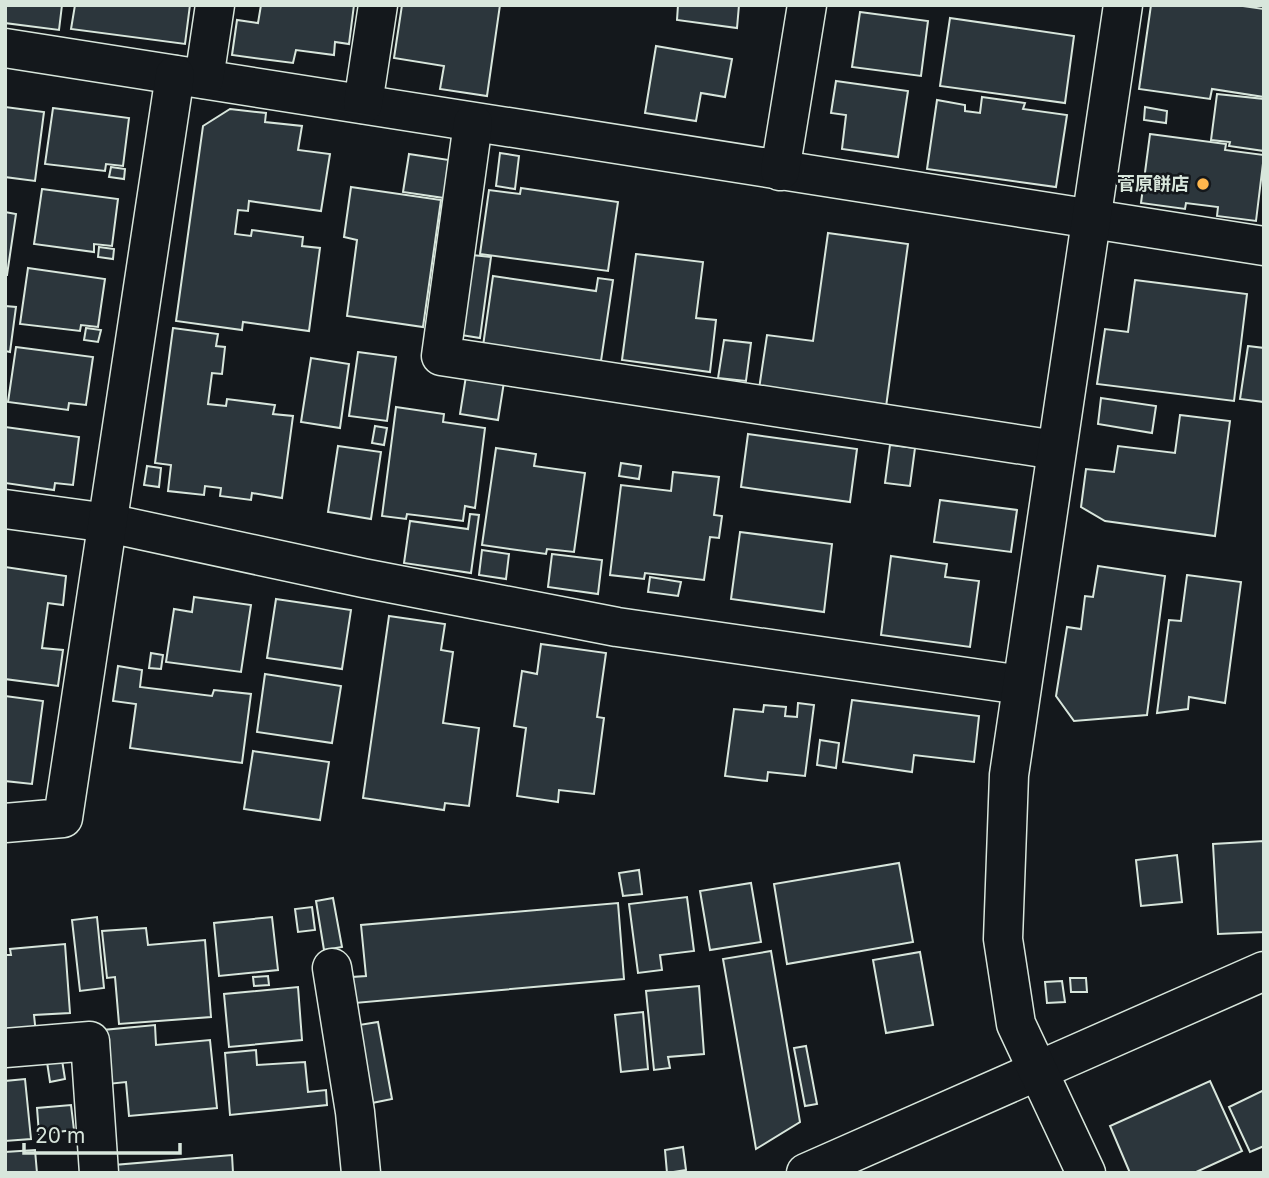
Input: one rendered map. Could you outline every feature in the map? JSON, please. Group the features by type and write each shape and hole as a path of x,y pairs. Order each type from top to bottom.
{"street":[{"path":"5,822 64,818 108,523 189,77 215,5"},
{"path":"363,104 378,5"},
{"path":"780,171 807,5"},
{"path":"1086,1173 1017,1024 1003,939 1009,775 1123,5"},
{"path":"5,48 1264,246"},
{"path":"473,123 441,356 1056,450"},
{"path":"5,509 108,523 363,578 617,627 1021,685"},
{"path":"332,968 355,1112 361,1173"},
{"path":"806,1173 1264,971"},
{"path":"5,1048 90,1041 99,1173"}],"building":[{"path":"5,5 62,5 59,30 5,23"},
{"path":"75,5 190,5 185,44 71,29"},
{"path":"261,5 354,5 349,44 335,42 334,55 296,50 293,63 232,55 237,20 258,23"},
{"path":"402,5 500,5 487,96 440,89 444,66 394,58"},
{"path":"678,5 739,5 737,28 677,20"},
{"path":"1151,5 1236,5 1264,9 1264,97 1212,89 1210,99 1139,89"},
{"path":"860,12 928,21 921,76 852,67"},
{"path":"950,18 1074,36 1065,103 940,86"},
{"path":"656,46 732,59 725,97 701,93 696,121 645,113"},
{"path":"836,81 908,91 898,157 842,149 846,115 831,113"},
{"path":"1217,94 1264,99 1264,151 1229,146 1230,142 1211,140"},
{"path":"982,97 1025,103 1023,109 1067,115 1056,187 927,169 937,100 965,105 965,111 980,113"},
{"path":"5,107 44,112 35,181 5,177"},
{"path":"1145,107 1167,111 1166,123 1144,120"},
{"path":"53,108 129,118 123,166 106,164 105,171 45,164"},
{"path":"230,109 266,113 265,122 302,126 298,150 330,154 321,211 249,201 248,211 238,210 235,234 251,236 252,230 303,237 302,246 320,248 309,331 243,322 242,330 176,321 203,126"},
{"name":"菅原餅店","path":"1150,134 1226,144 1225,150 1264,155 1256,221 1217,216 1218,207 1186,203 1185,209 1141,203"},
{"path":"500,153 519,156 515,189 496,186"},
{"path":"409,154 449,160 444,198 403,192"},
{"path":"111,167 125,169 124,179 109,177"},
{"path":"351,187 441,200 423,327 347,316 357,240 344,237"},
{"path":"521,188 618,202 608,271 480,254 489,190 520,194"},
{"path":"42,189 118,199 112,246 94,244 94,252 34,244"},
{"path":"5,212 16,214 7,275 5,275"},
{"path":"828,233 908,244 886,407 759,389 767,335 813,341"},
{"path":"99,247 114,249 113,259 98,257"},
{"path":"636,254 703,262 696,318 716,320 710,372 622,360"},
{"path":"472,255 491,257 480,338 461,335"},
{"path":"28,268 105,279 98,327 81,325 80,331 20,324"},
{"path":"493,276 596,291 598,278 613,280 601,361 483,346"},
{"path":"1135,280 1247,294 1234,401 1097,384 1105,329 1128,332"},
{"path":"5,306 16,307 10,352 5,351"},
{"path":"86,328 101,330 98,342 84,340"},
{"path":"173,328 218,334 216,346 225,347 222,374 212,373 208,404 226,406 227,399 275,405 273,414 293,416 282,498 252,493 251,500 220,496 221,488 205,486 204,495 168,491 171,465 155,463"},
{"path":"724,340 751,343 746,381 718,378"},
{"path":"1248,346 1264,348 1264,402 1240,399"},
{"path":"16,347 93,357 86,405 69,403 68,410 8,402"},
{"path":"358,352 396,357 387,421 349,416"},
{"path":"311,358 349,364 340,428 301,422"},
{"path":"466,376 504,382 498,420 460,414"},
{"path":"1101,398 1156,406 1152,433 1098,424"},
{"path":"396,407 444,414 443,422 485,428 475,508 465,506 463,521 407,514 406,519 382,516"},
{"path":"1180,415 1230,421 1215,536 1105,521 1081,507 1086,469 1114,472 1118,446 1175,453"},
{"path":"375,426 387,428 384,445 372,443"},
{"path":"5,427 79,437 73,485 55,483 54,490 5,483"},
{"path":"748,434 857,449 850,502 741,487"},
{"path":"890,445 915,448 910,486 885,483"},
{"path":"338,446 381,452 371,519 328,512"},
{"path":"496,448 536,454 534,466 585,473 574,552 547,549 546,554 482,545"},
{"path":"621,463 641,466 639,479 619,476"},
{"path":"147,466 161,468 159,487 144,485"},
{"path":"673,472 719,477 714,515 722,516 719,538 710,537 704,580 645,573 644,579 610,575 621,485 671,491"},
{"path":"940,500 1017,510 1011,552 934,542"},
{"path":"470,514 479,515 471,573 404,563 410,521 468,529"},
{"path":"740,532 832,544 824,612 731,599"},
{"path":"482,550 509,554 506,579 479,575"},
{"path":"552,554 602,560 598,594 548,587"},
{"path":"891,556 947,564 945,577 979,581 970,647 881,635"},
{"path":"1098,566 1165,576 1147,715 1074,721 1056,696 1067,627 1081,629 1085,596 1093,597"},
{"path":"5,567 66,576 63,605 48,603 42,648 63,650 58,686 5,679"},
{"path":"1187,575 1241,582 1225,703 1189,697 1188,709 1157,713 1169,620 1181,621"},
{"path":"650,577 681,582 678,596 648,592"},
{"path":"194,597 251,605 241,672 166,662 174,609 192,612"},
{"path":"276,599 351,610 342,669 267,658"},
{"path":"389,616 445,624 441,650 453,652 443,723 479,728 469,806 445,803 444,810 363,798"},
{"path":"541,644 606,653 597,717 604,718 594,794 559,790 558,802 517,796 526,728 514,726 522,671 537,674"},
{"path":"151,653 163,655 161,669 149,668"},
{"path":"118,666 142,670 140,687 212,696 214,690 251,694 242,763 130,748 136,704 113,701"},
{"path":"265,674 341,686 332,743 257,732"},
{"path":"5,696 43,701 32,784 5,781"},
{"path":"852,700 979,716 974,762 914,755 912,772 843,762"},
{"path":"798,703 814,705 805,776 768,772 767,781 725,776 734,709 763,712 764,705 786,707 785,716 797,717"},
{"path":"820,740 839,743 836,768 817,765"},
{"path":"253,751 329,762 320,820 244,809"},
{"path":"1264,841 1264,932 1218,934 1213,844"},
{"path":"1177,855 1182,902 1141,906 1136,860"},
{"path":"899,863 913,942 787,964 774,884"},
{"path":"639,870 642,894 623,896 619,873"},
{"path":"751,883 761,942 710,950 700,891"},
{"path":"687,897 694,951 660,955 662,970 638,973 629,904"},
{"path":"333,898 342,947 324,950 316,901"},
{"path":"618,903 624,979 355,1003 352,977 366,976 361,925"},
{"path":"312,907 315,930 298,932 295,909"},
{"path":"97,917 104,988 80,991 72,920"},
{"path":"272,917 278,970 219,976 214,923"},
{"path":"146,928 148,945 205,940 211,1017 119,1024 115,977 107,978 102,931"},
{"path":"65,944 70,1013 34,1015 36,1034 5,1036 5,955 11,955 10,949"},
{"path":"771,951 800,1122 756,1149 723,959"},
{"path":"920,952 933,1025 886,1033 873,960"},
{"path":"268,976 269,985 254,986 253,977"},
{"path":"1070,978 1086,978 1087,992 1071,992"},
{"path":"1062,981 1065,1002 1047,1003 1045,982"},
{"path":"699,986 704,1054 668,1057 670,1068 654,1070 646,991"},
{"path":"298,987 302,1040 229,1047 224,994"},
{"path":"643,1012 648,1069 621,1072 615,1015"},
{"path":"378,1022 392,1099 372,1103 359,1025"},
{"path":"155,1025 156,1045 210,1040 217,1108 129,1116 126,1082 108,1084 103,1030"},
{"path":"806,1046 817,1104 805,1106 794,1048"},
{"path":"256,1050 257,1065 305,1062 308,1092 326,1090 327,1105 230,1115 225,1053"},
{"path":"62,1060 65,1079 50,1082 47,1062"},
{"path":"25,1079 31,1139 5,1141 5,1081"},
{"path":"1210,1081 1242,1151 1194,1173 1130,1173 1110,1126"},
{"path":"1264,1090 1264,1146 1250,1152 1229,1107"},
{"path":"71,1105 74,1130 39,1134 37,1108"},
{"path":"683,1147 686,1170 667,1173 665,1150"},
{"path":"35,1150 37,1173 5,1173 5,1152"},
{"path":"232,1155 233,1173 115,1173 114,1165"}],"place":[{"name":"菅原餅店","path":"1203,184"}]}
